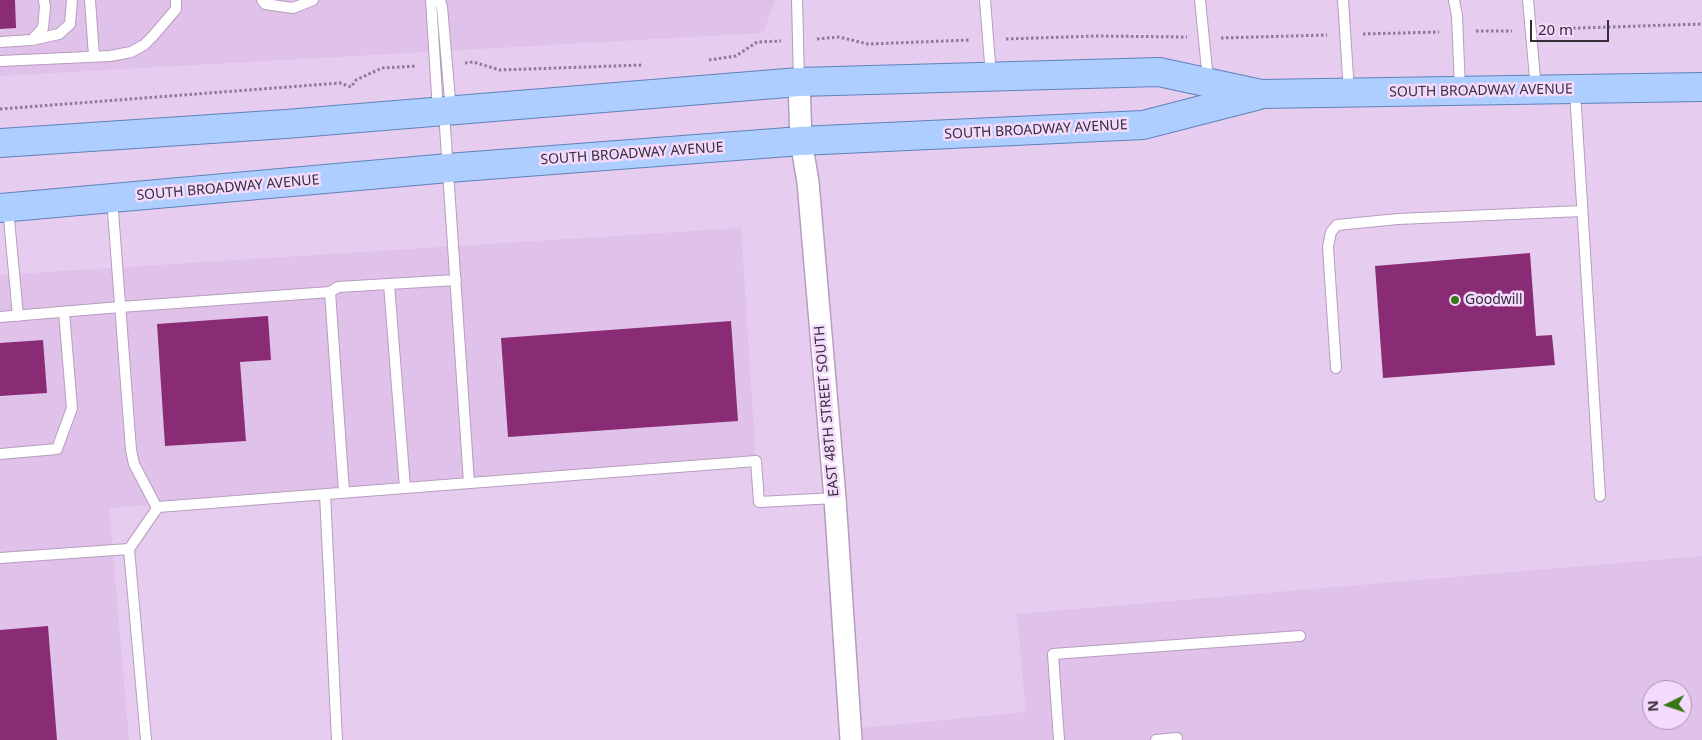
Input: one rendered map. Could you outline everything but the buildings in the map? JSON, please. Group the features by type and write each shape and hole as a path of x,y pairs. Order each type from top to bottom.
{"main road":[{"name":"SOUTH BROADWAY AVENUE","path":"0,143 444,111 799,82 1159,72 1261,94 1702,88"},
{"name":"SOUTH BROADWAY AVENUE","path":"4,208 448,168 801,141 1143,125 1261,94"}],"street":[{"name":"EAST 48TH STREET SOUTH","path":"799,82 801,141 808,182 835,498 851,740"}],"lane":[{"path":"32,40 43,28 44,0"},
{"path":"0,42 32,40 59,34 70,24 72,0"},
{"path":"90,0 94,56"},
{"path":"0,61 131,52 144,45 176,9 176,0"},
{"path":"262,0 265,4 293,8 313,0"},
{"path":"431,0 444,111 469,483"},
{"path":"440,0 442,7 444,111"},
{"path":"797,0 799,82"},
{"path":"985,0 991,76"},
{"path":"1200,0 1209,83"},
{"path":"1343,0 1349,93"},
{"path":"1454,0 1457,16 1460,91"},
{"path":"1528,0 1536,90"},
{"path":"1575,89 1600,496"},
{"path":"112,198 131,450 134,464 157,508"},
{"path":"4,208 18,316"},
{"path":"1336,368 1328,247 1331,232 1337,225 1398,219 1582,211"},
{"path":"0,317 330,292 338,287 456,280"},
{"path":"389,284 405,488"},
{"path":"330,292 344,492"},
{"path":"0,454 56,449 72,408 64,312"},
{"path":"146,740 129,549 158,506 756,461 759,502 835,498"},
{"path":"325,494 336,740"},
{"path":"0,558 129,549"},
{"path":"1059,740 1053,654 1300,636"},
{"path":"1156,740 1177,738"}],"shaded area":[{"path":"0,0 775,0 763,33 0,76"},
{"path":"741,228 756,461 109,508 129,740 0,740 0,275"},
{"path":"1702,556 1702,740 851,740 851,729 1026,712 1017,614"}],"place":[{"name":"Goodwill","path":"1455,300"}]}
